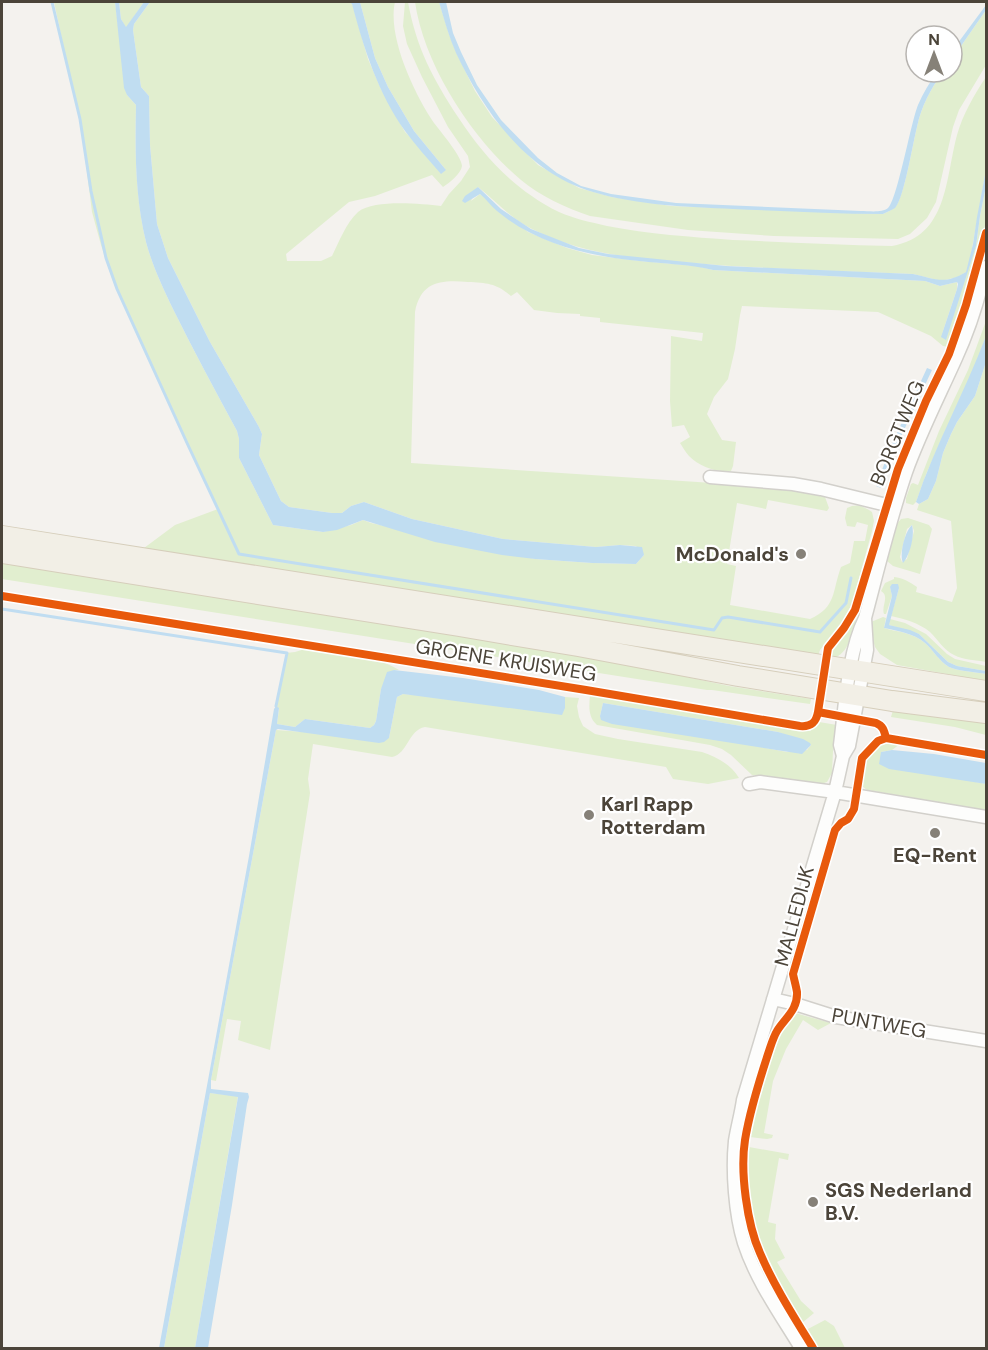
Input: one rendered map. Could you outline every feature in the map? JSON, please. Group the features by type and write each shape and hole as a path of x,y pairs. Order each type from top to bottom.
{"main road":[{"path":"2,536 987,691"},
{"name":"GROENE KRUISWEG","path":"2,553 459,626 853,695 987,712"}],"street":[{"name":"BORGTWEG","path":"853,695 860,629 895,507 927,420 965,336 987,267"},
{"path":"711,477 793,484 895,507"},
{"name":"MALLEDIJK","path":"801,1348 758,1276 744,1242 737,1210 734,1175 735,1141 743,1100 835,792 843,756 849,746 853,695"},
{"path":"748,784 760,782 835,792 987,817"},
{"name":"PUNTWEG","path":"773,999 836,1017 987,1041"}],"green space":[{"path":"54,2 115,2 127,95 136,105 138,191 148,251 173,309 237,431 239,458 273,525 323,532 363,520 535,559 636,564 644,555 636,546 596,547 503,539 412,519 364,502 351,506 342,513 332,513 289,507 281,501 259,455 262,434 259,427 210,342 168,258 157,224 150,145 149,96 141,87 133,30 134,24 150,2 352,3 368,59 381,89 405,132 446,170 414,131 388,87 375,58 360,2 395,2 395,32 404,65 434,123 459,157 461,169 443,187 432,175 375,196 349,202 286,254 287,261 321,261 332,256 350,222 358,212 366,208 398,203 441,206 470,167 468,156 448,127 407,44 403,26 405,2 408,2 421,48 441,89 468,132 502,172 528,194 559,212 607,226 638,231 733,240 852,245 892,246 910,240 924,231 941,204 959,127 986,77 986,170 966,272 976,246 986,186 986,222 969,286 948,347 943,346 931,336 878,312 742,306 728,379 714,397 707,414 722,440 736,442 731,471 714,470 693,460 680,443 690,437 684,425 672,427 671,336 702,341 703,333 600,322 600,318 580,316 580,314 534,310 517,292 511,296 496,286 481,283 449,281 427,288 415,312 411,463 764,487 795,490 825,497 829,508 827,511 768,500 766,509 737,503 727,564 736,566 730,605 810,619 819,614 832,598 841,567 850,563 854,541 865,541 868,525 857,522 855,527 847,526 845,518 847,508 860,506 872,512 874,521 872,531 852,604 841,624 820,650 817,659 140,551 175,525 218,509 113,281 101,245 92,212 82,133","holes":["478,187 524,225 551,238 590,250 629,257 746,267 913,274 941,281 958,277 966,272 941,337 957,289 957,282 940,286 925,281 713,270 697,266 592,255 567,248 528,232 480,194 471,201"]},
{"path":"119,2 144,2 126,28 121,19"},
{"path":"415,2 439,2 456,52 475,91 492,117 538,165 579,188 612,197 671,206 883,214 895,207 902,193 921,112 934,85 964,84 964,42 986,10 986,65 959,110 936,202 927,218 910,234 898,239 774,236 688,230 590,216 536,191 503,163 468,122 428,51"},
{"path":"986,321 986,336 977,361 927,472 916,502 913,505 906,503 911,484 918,485 939,431 968,370"},
{"path":"986,362 986,662 954,655 926,629 891,616 899,588 890,587 892,596 886,614 884,614 885,596 881,591 885,583 894,577 917,587 916,592 952,602 957,588 951,521 917,510 919,504 928,499 951,434 975,396"},
{"path":"908,518 929,525 932,529 920,574 893,566 887,561 896,525 901,519","holes":["912,525 914,531 907,559 902,562 900,557 907,529"]},
{"path":"2,559 551,648 729,686 811,699 810,704 707,690 2,579"},
{"path":"886,618 884,628 916,637 949,667 986,674 986,681 897,665 880,654 875,647 871,622"},
{"path":"856,619 845,650 829,659 831,647"},
{"path":"890,619 905,623 926,634 955,659 986,666 986,671 957,666 948,662 919,634 889,625"},
{"path":"305,649 366,657 399,670 394,670 381,689 374,725 370,728 305,719 295,727 277,724 279,709 276,706 286,653"},
{"path":"403,694 565,708 565,697 579,698 577,706 583,726 595,734 702,752 727,765 739,778 708,784 673,779 666,767 425,727 419,729 402,751 392,757 313,744 308,779 310,793 270,1050 238,1040 241,1021 227,1019 216,1081 211,1080 276,730 389,738 397,697"},
{"path":"590,695 810,731 819,722 837,725 832,773 827,782 818,785 752,775 731,755 710,745 597,725 589,708","holes":["603,703 778,732 811,745 807,750 787,752 600,716"]},
{"path":"894,707 986,719 986,735 955,727 891,717"},
{"path":"884,742 900,744 892,750 881,752 961,779 986,784 986,810 867,790 862,786 865,759"},
{"path":"795,1013 831,1023 818,1030 803,1020 786,1049 773,1081 764,1133 773,1135 772,1138 750,1137 758,1097 777,1036"},
{"path":"210,1093 238,1096 195,1348 164,1348"},
{"path":"749,1147 789,1154 788,1160 779,1158 768,1222 776,1224 775,1239 785,1258 777,1262 801,1301 814,1313 802,1323 780,1288 757,1237 749,1193"},
{"path":"825,1320 834,1326 845,1348 818,1348 806,1330"}],"water":[{"path":"115,2 119,2 121,19 126,27 144,2 150,2 134,24 133,30 141,87 149,96 150,145 157,224 168,258 210,342 259,427 262,434 259,455 281,501 289,507 332,513 342,513 351,506 364,502 412,519 503,539 596,547 620,545 642,547 644,555 636,564 592,563 502,555 435,542 363,520 337,530 323,532 273,525 239,458 237,431 173,309 148,251 138,191 136,105 124,88"},
{"path":"349,2 360,2 375,58 388,87 414,131 446,170 441,174 418,148 395,116 367,54 352,4"},
{"path":"439,2 446,2 453,33 461,52 477,85 501,120 538,158 557,173 581,186 611,194 676,203 885,210 892,202 896,191 918,105 930,84 935,84 921,112 898,203 895,208 883,214 644,203 593,192 569,183 548,171 528,155 510,138 480,97 453,47"},
{"path":"986,5 986,10 964,42 964,35"},
{"path":"986,170 986,186 976,246 946,340 941,337 957,289 957,282 940,286 925,281 713,270 601,256 546,240 529,232 497,211 480,194 465,203 462,201 478,187 501,209 531,229 579,248 608,254 726,266 913,274 946,280 966,272"},
{"path":"986,336 986,362 975,396 951,434 928,499 919,504 916,502 924,481"},
{"path":"927,368 932,370 898,443 881,488 876,486 891,446"},
{"path":"912,525 911,545 903,563 903,543"},
{"path":"892,584 898,584 899,588 889,625 919,634 948,662 957,666 986,671 986,674 949,667 916,637 884,628 892,596 890,587"},
{"path":"394,670 539,690 565,697 565,708 562,715 403,694 397,697 389,738 384,742 276,730 211,1080 211,1089 248,1093 249,1097 208,1348 195,1348 238,1097 210,1093 164,1348 159,1348 274,709 276,706 279,708 277,724 295,727 305,719 370,728 376,721 381,689 387,672"},
{"path":"603,703 778,732 803,739 811,745 802,754 612,724 601,720"},
{"path":"892,750 986,763 986,784 889,769 879,764 881,752"}],"waterway":[{"path":"52,2 80,119 91,191 106,258 117,289 239,554 714,630 722,618 728,617 820,632 846,603 851,578"},
{"path":"2,609 287,653 276,706"}],"cycle path":[{"path":"818,712 828,648 855,610 898,469 926,401 949,354 966,305 986,233"},
{"path":"2,596 800,726 812,724 818,712 876,723 883,729 886,738 986,755"},
{"path":"813,1348 778,1289 755,1241 744,1182 745,1140 772,1041 797,998 793,974 835,830 848,819 854,809 862,758 878,741 886,738"}],"place":[{"name":"McDonald's","path":"801,554"},
{"name":"Karl Rapp Rotterdam","path":"589,815"},
{"name":"EQ-Rent","path":"935,833"},
{"name":"SGS Nederland B.V.","path":"813,1202"}]}
